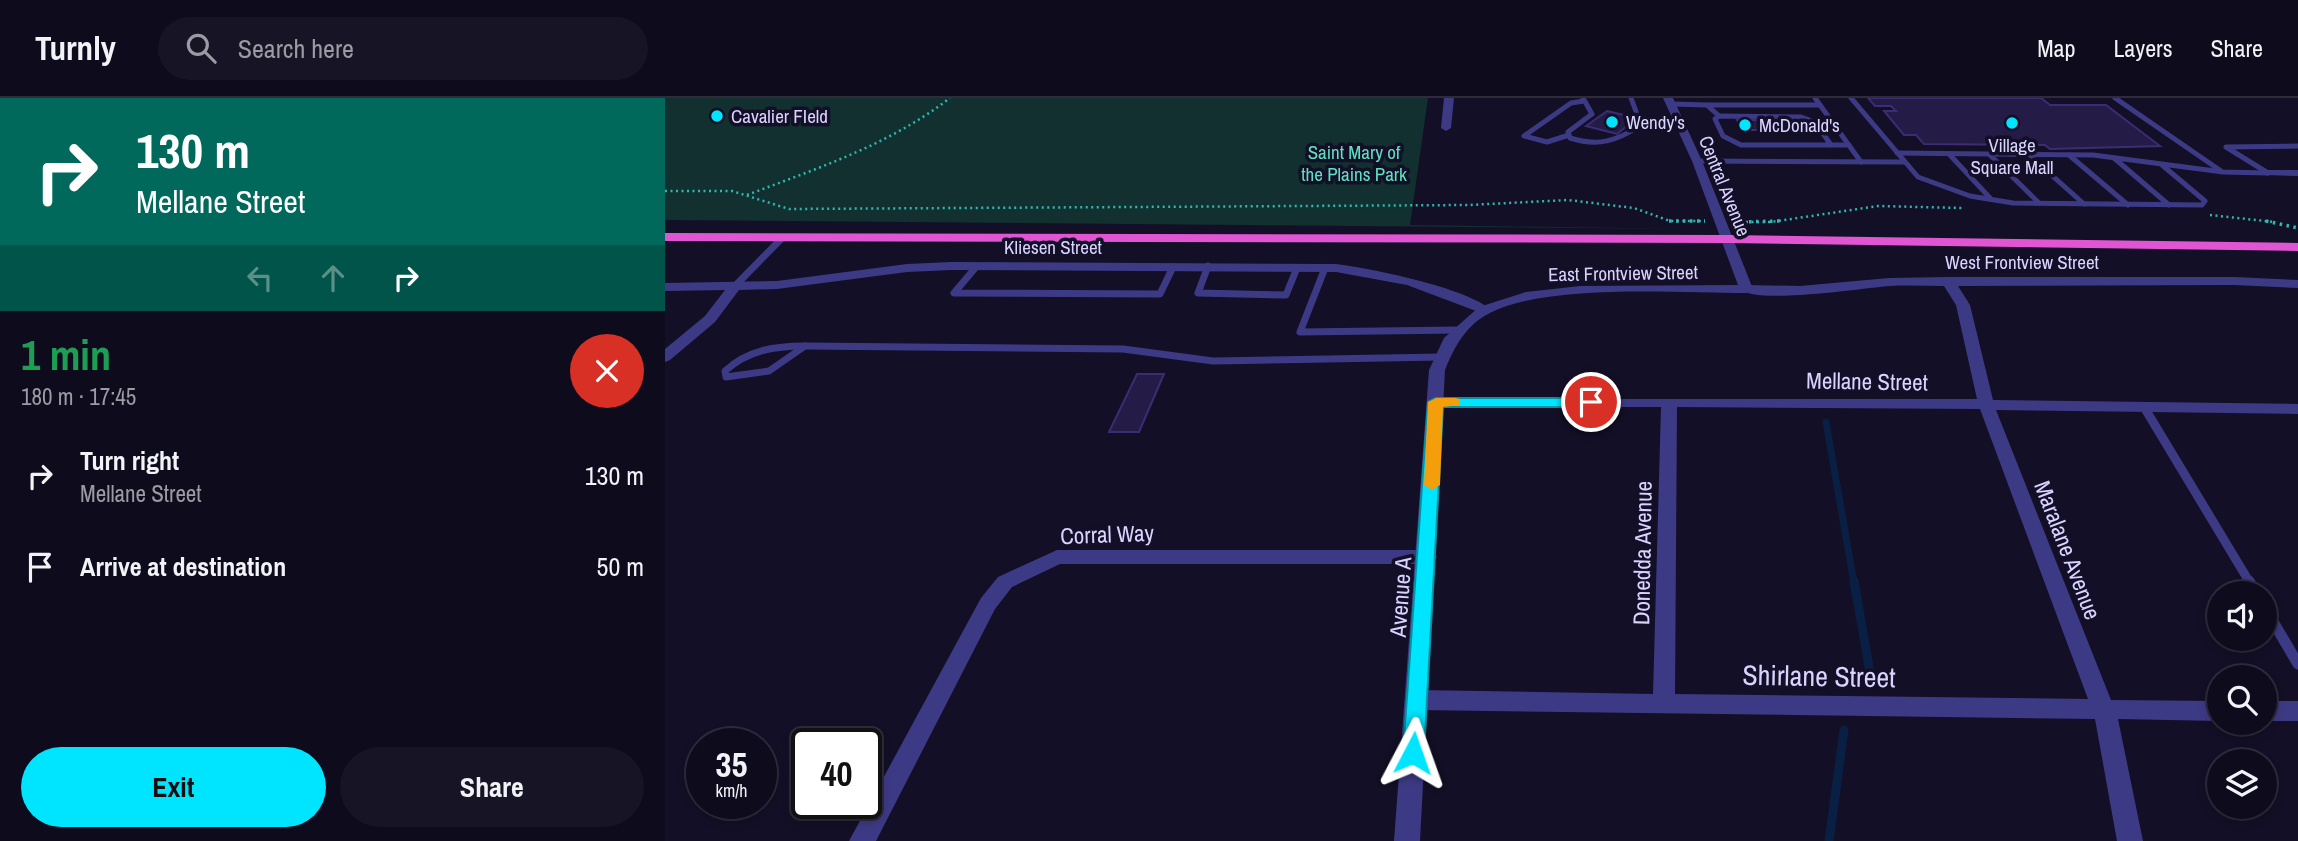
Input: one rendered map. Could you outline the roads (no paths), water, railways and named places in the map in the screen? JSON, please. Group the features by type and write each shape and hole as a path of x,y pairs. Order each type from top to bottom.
{"highway":[{"path":"665,237 1728,239 2298,247"}],"street":[{"path":"1446,128 1449,98"},
{"name":"Central Avenue","path":"1669,101 1697,161 1746,289"},
{"path":"2272,173 2298,173"},
{"path":"2272,173 2298,186"},
{"name":"Kliesen Street","path":"665,287 777,285 907,268 1325,268 1375,271 1438,290 1484,310"},
{"name":"West Frontview Street","path":"1746,289 1776,291 1889,282 1948,281 2298,284"},
{"name":"Maralane Avenue","path":"1948,281 1963,305 1986,405 2103,711 2115,756 2130,841"},
{"path":"665,357 710,319 734,287"},
{"name":"East Frontview Street","path":"1441,357 1458,330 1484,310 1531,295 1580,290 1746,289"},
{"name":"Avenue A","path":"1407,841 1437,370 1441,357"},
{"name":"Mellane Street","path":"1436,402 2298,409"},
{"name":"Donedda Avenue","path":"1664,704 1669,402"},
{"name":"Corral Way","path":"862,841 988,604 1005,582 1057,557 1427,557"},
{"name":"Shirlane Street","path":"1417,700 2207,711"},
{"path":"2277,711 2298,711"}],"lane":[{"path":"1569,135 1570,138 1588,143 1617,142 1641,125 1631,98"},
{"path":"1815,98 1861,162"},
{"path":"1851,98 1917,177 1970,196 2039,203 2202,205 2205,201 2162,165"},
{"path":"2115,98 2223,172"},
{"path":"1584,99 1592,114 1569,135 1562,140 1543,142 1524,136 1571,103 1584,99"},
{"path":"1669,101 1707,105 1820,105"},
{"path":"1707,105 1719,116 1801,117 1815,122 1831,145"},
{"path":"1719,116 1715,119 1723,136 1741,145 1849,145"},
{"path":"1741,145 1749,161"},
{"path":"2272,173 2226,147 2298,146"},
{"path":"1897,153 2069,155 2223,172 2272,173"},
{"path":"1949,154 1991,199"},
{"path":"1990,155 2039,203"},
{"path":"2029,155 2084,204"},
{"path":"2069,155 2129,205"},
{"path":"2114,158 2169,205"},
{"path":"1697,161 1905,162"},
{"path":"734,287 782,238"},
{"path":"1208,266 1198,293 1286,295 1297,268"},
{"path":"976,267 954,293 1160,295 1173,267"},
{"path":"1325,268 1300,332 1458,330"},
{"path":"805,346 780,368 765,374 726,377 725,371 744,356 764,349 805,346 1122,349 1213,361 1441,357"},
{"path":"2144,407 2249,581"},
{"path":"2277,628 2298,664"}],"waterway":[{"path":"1826,422 1854,583"},
{"path":"1854,581 1871,678"},
{"path":"1829,841 1844,730"}],"place":[{"name":"Cavalier FIeld","path":"717,116"},
{"name":"Wendy's","path":"1612,122"},
{"name":"Village Square Mall","path":"2012,123"},
{"name":"McDonald's","path":"1745,125"}],"park label":[{"name":"Saint Mary of the Plains Park","path":"1354,163"}]}
